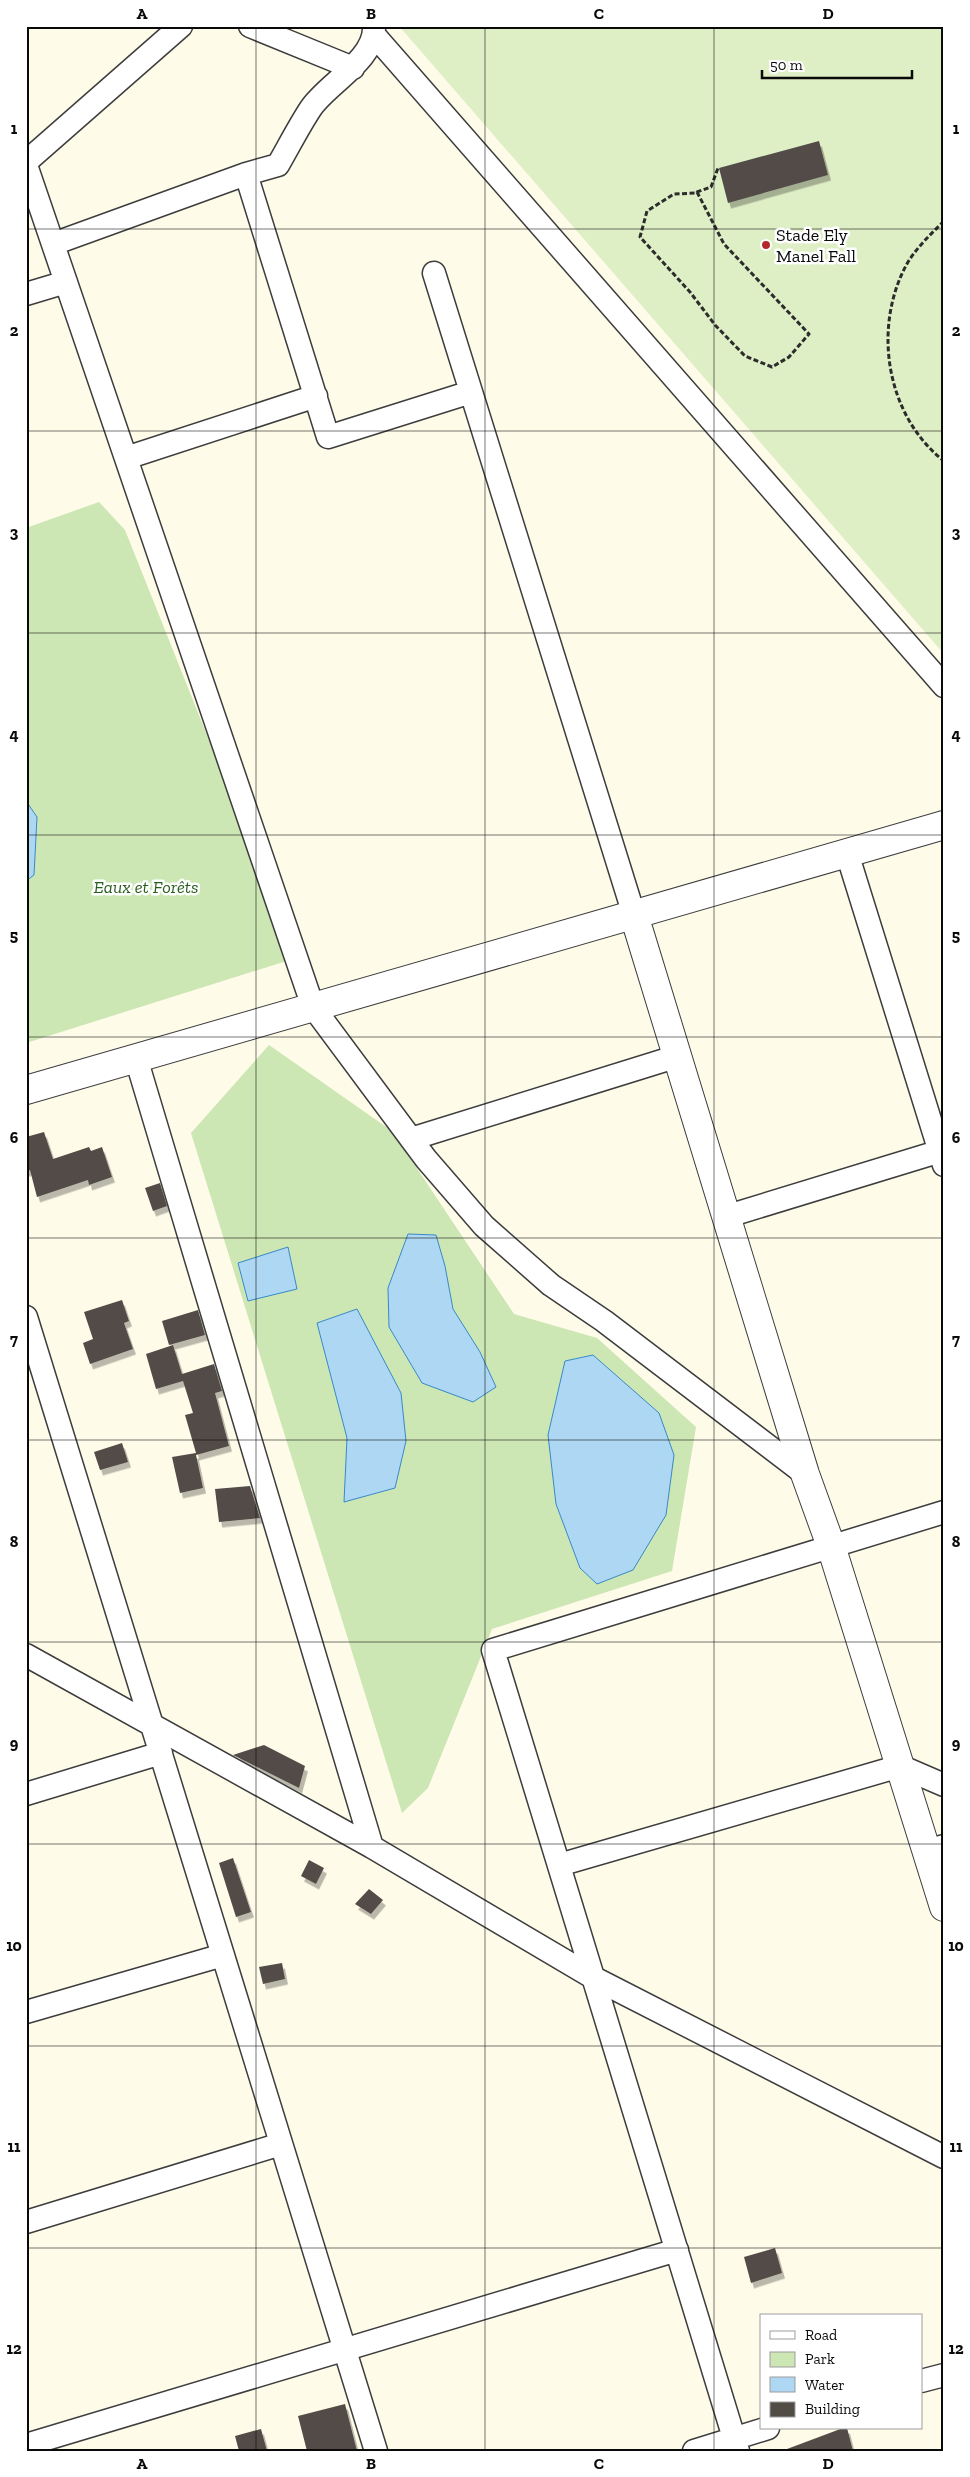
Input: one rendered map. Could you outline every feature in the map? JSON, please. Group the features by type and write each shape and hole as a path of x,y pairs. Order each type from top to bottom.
{"street":[{"path":"181,26 26,164 313,1007 411,1138 484,1226 551,1285 604,1322 806,1474"},
{"path":"250,26 353,68"},
{"path":"53,244 246,174 278,165 312,106 353,68 374,31 944,686"},
{"path":"246,174 328,437 471,392"},
{"path":"434,273 728,1216 806,1474 831,1546 900,1766 935,1848 944,1907"},
{"path":"26,294 66,282"},
{"path":"126,458 316,396"},
{"path":"26,1090 944,826"},
{"path":"728,1216 942,1155 847,853"},
{"path":"411,1138 678,1056"},
{"path":"136,1058 372,1847"},
{"path":"26,1317 30,1344 161,1753 376,2451"},
{"path":"736,2445 493,1650 944,1512"},
{"path":"26,1655 372,1847 594,1978 944,2157"},
{"path":"26,1794 161,1753"},
{"path":"559,1865 900,1766 944,1785"},
{"path":"26,2012 223,1954"},
{"path":"26,2222 281,2144"},
{"path":"26,2445 676,2250"},
{"path":"922,2381 944,2375"},
{"path":"694,2451 736,2445 764,2430"}],"path":[{"path":"697,192 724,244 809,334 789,357 772,367 745,356 640,237 647,211 674,194 697,192 711,187 718,168"},
{"path":"944,221 924,240 908,262 895,292 888,325 887,351 893,384 906,413 932,452 944,461"}],"green space":[{"name":"Stade Ely Manel Fall","path":"399,26 944,26 944,654"},
{"name":"Eaux et Forêts","path":"99,502 125,530 296,958 26,1043 26,881 34,875 37,817 26,801 26,528"},
{"path":"269,1045 392,1131 514,1314 597,1338 696,1427 672,1571 492,1629 428,1788 402,1813 191,1133"}],"water":[{"path":"26,801 37,817 34,875 26,881"},
{"path":"408,1234 436,1235 445,1266 453,1309 480,1352 496,1387 473,1402 422,1383 389,1327 388,1288"},
{"path":"288,1247 297,1289 248,1301 238,1263"},
{"path":"357,1309 401,1393 406,1441 395,1488 344,1502 347,1438 317,1323"},
{"path":"593,1355 659,1413 674,1455 666,1515 633,1570 597,1584 580,1568 556,1504 548,1435 565,1361"}],"building":[{"path":"819,141 828,175 728,203 719,168"},
{"path":"44,1132 53,1159 89,1147 91,1151 102,1147 112,1177 89,1185 88,1180 37,1197 30,1170 26,1171 26,1137"},
{"path":"160,1183 167,1206 153,1211 145,1188"},
{"path":"122,1300 129,1321 124,1323 133,1349 90,1364 83,1343 93,1339 84,1312"},
{"path":"198,1310 205,1335 169,1345 162,1321"},
{"path":"173,1345 182,1374 214,1364 222,1391 215,1393 229,1446 196,1455 203,1488 180,1493 172,1457 196,1453 185,1415 193,1413 183,1381 156,1389 146,1354"},
{"path":"122,1443 128,1462 100,1470 94,1452"},
{"path":"250,1486 260,1518 219,1522 215,1489"},
{"path":"264,1745 305,1766 299,1788 233,1755"},
{"path":"233,1858 251,1912 236,1917 219,1863"},
{"path":"309,1860 324,1868 316,1884 301,1876"},
{"path":"369,1889 383,1900 371,1914 355,1904"},
{"path":"282,1963 285,1979 263,1984 259,1967"},
{"path":"775,2248 782,2273 751,2283 744,2257"},
{"path":"345,2404 357,2451 307,2451 298,2416"},
{"path":"261,2429 267,2451 239,2451 235,2436"},
{"path":"838,2430 848,2430 853,2451 787,2451 787,2449"}],"place":[{"name":"Stade Ely Manel Fall","path":"766,245"}]}
